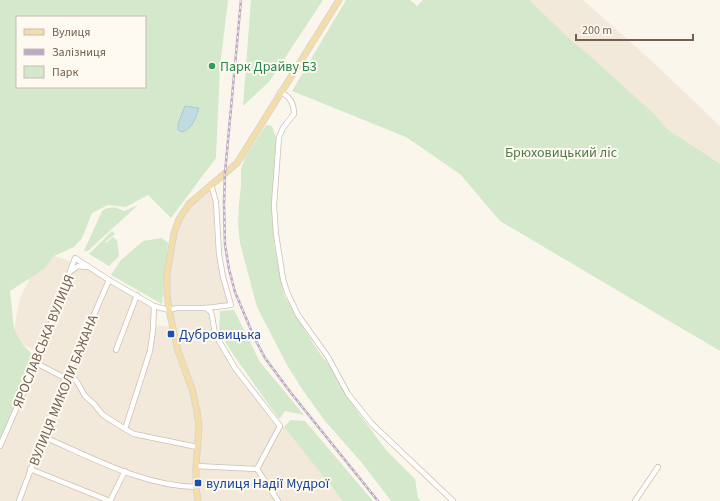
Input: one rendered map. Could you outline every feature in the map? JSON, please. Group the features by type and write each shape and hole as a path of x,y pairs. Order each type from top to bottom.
{"main road":[{"path":"198,501 196,487 199,427 197,411 192,389 178,351 168,310 167,274 176,224 189,204 237,163 280,92 339,0"}],"street":[{"path":"280,92 287,95 294,107 294,114 283,128 279,136 274,205 276,234 283,279 291,302 298,315 328,357 348,394 361,411 372,424 453,501"},
{"path":"70,272 78,266 89,267 154,306 168,310 177,308 206,308 231,305 223,277 219,254 216,202 211,184"},
{"name":"ЯРОСЛАВСЬКА ВУЛИЦЯ","path":"0,446 36,363 75,258 89,267"},
{"name":"ВУЛИЦЯ МИКОЛИ БАЖАНА","path":"20,501 30,469 44,437 65,378 109,280"},
{"path":"116,350 137,295"},
{"path":"125,429 150,351 154,306"},
{"path":"206,308 211,312 215,334 235,368 280,426 257,469"},
{"path":"36,363 65,378"},
{"path":"69,372 85,396 94,404 103,416 125,429 134,434 197,447"},
{"path":"44,437 146,480 177,486 196,487"},
{"path":"196,466 257,469"},
{"path":"636,501 658,468"},
{"path":"30,469 110,501 125,471"},
{"path":"257,469 278,501"}],"shaded area":[{"path":"517,0 583,0 655,64 720,126 720,172 715,170"},
{"path":"210,189 213,195 215,242 219,268 229,303 204,307 211,319 213,334 231,365 251,393 278,426 284,427 330,486 344,501 200,501 197,486 200,429 172,320 168,282 171,254 179,222 186,210"},
{"path":"43,252 70,261 68,272 82,268 90,270 152,306 151,325 171,327 196,412 197,501 0,501 0,450 41,353 23,345 14,329 20,298"}],"green space":[{"path":"0,0 228,0 220,67 216,158 171,218 148,195 126,207 108,205 92,213 82,238 74,247 54,256 44,269 10,291 14,329 23,345 35,357 0,444"},
{"path":"251,0 323,0 269,82 243,106"},
{"name":"Брюховицький ліс","path":"346,0 410,0 417,6 423,0 529,0 573,42 654,114 667,129 720,164 720,351 500,221 460,174 406,137 292,91"},
{"path":"266,125 272,126 276,138 272,199 274,245 284,295 321,355 335,372 337,381 355,408 386,450 415,479 418,498 421,501 391,501 362,463 325,421 302,389 287,365 257,307 240,243 238,223 241,169 245,157"},
{"path":"138,205 88,251 84,251 102,211 107,208 113,208 124,211"},
{"path":"112,231 115,234 105,242 106,243 113,237 117,240 119,256 109,266 89,254"},
{"path":"162,238 168,243 162,304 111,275 121,260 143,241"},
{"path":"234,310 260,362 304,415 285,411 279,419 235,357 219,332 220,311"},
{"path":"291,420 305,421 373,501 343,501 284,427"}],"water":[{"path":"185,106 199,108 191,126 182,132 178,130 178,124"}],"railway":[{"path":"241,0 225,173 224,204 225,245 235,292 254,337 265,358 291,393 378,501"}],"place":[{"name":"Парк Драйву Б3","path":"212,66"},
{"name":"Дубровицька","path":"171,334"},
{"name":"вулиця Надії Мудрої","path":"198,483"}]}
